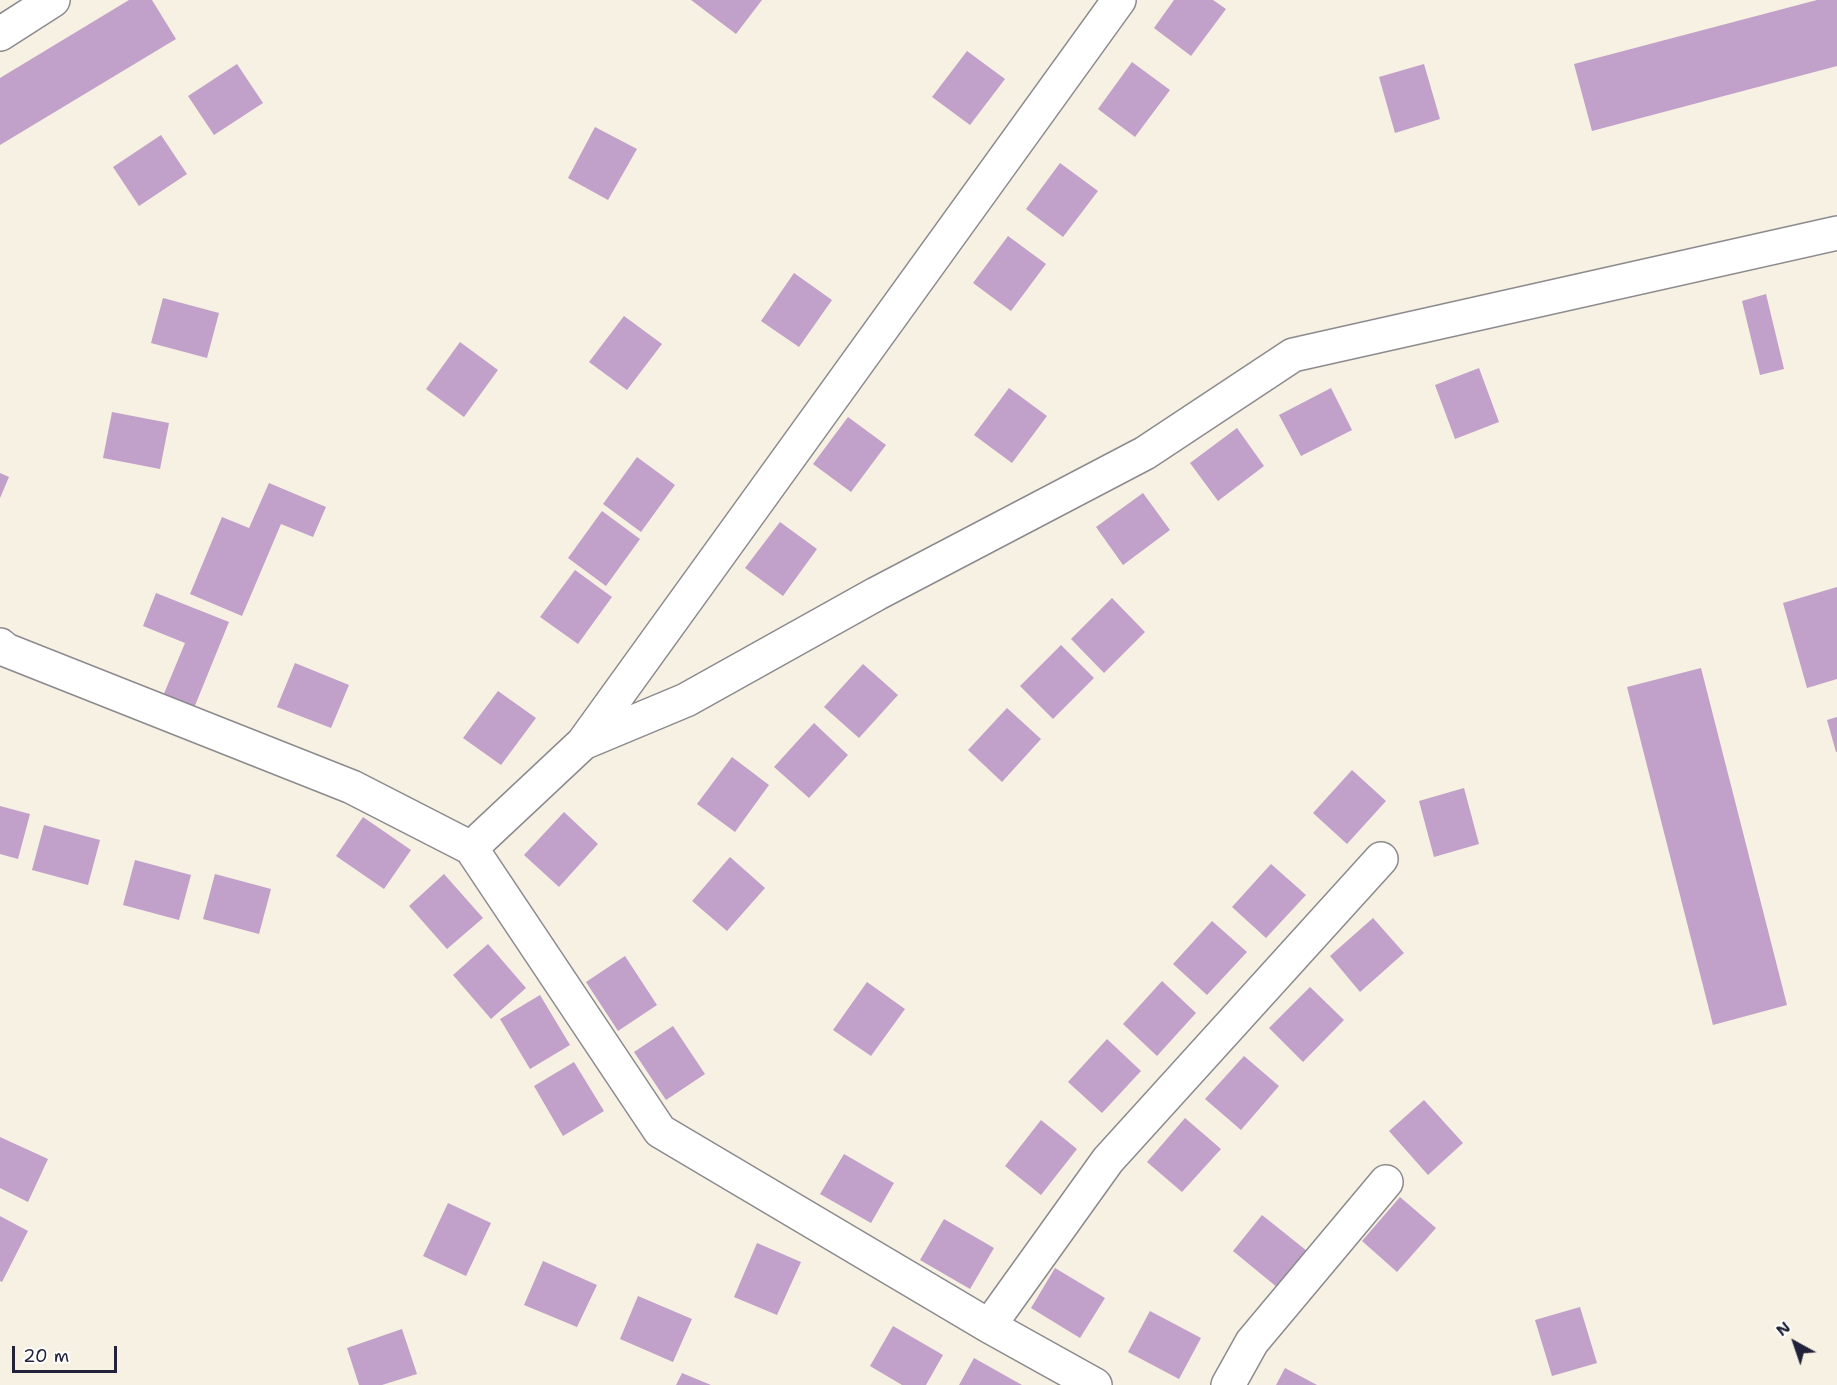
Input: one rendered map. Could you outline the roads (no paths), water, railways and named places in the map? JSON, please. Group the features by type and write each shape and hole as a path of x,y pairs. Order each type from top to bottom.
{"street":[{"path":"0,34 53,0"},
{"path":"471,848 583,743 1119,0"},
{"path":"583,743 686,700 876,594 1145,453 1293,355 1837,233"},
{"path":"0,645 6,650 352,787 471,848 660,1131 989,1326 1095,1385"},
{"path":"989,1326 1108,1160 1381,859"},
{"path":"1228,1385 1252,1342 1386,1182"}]}
